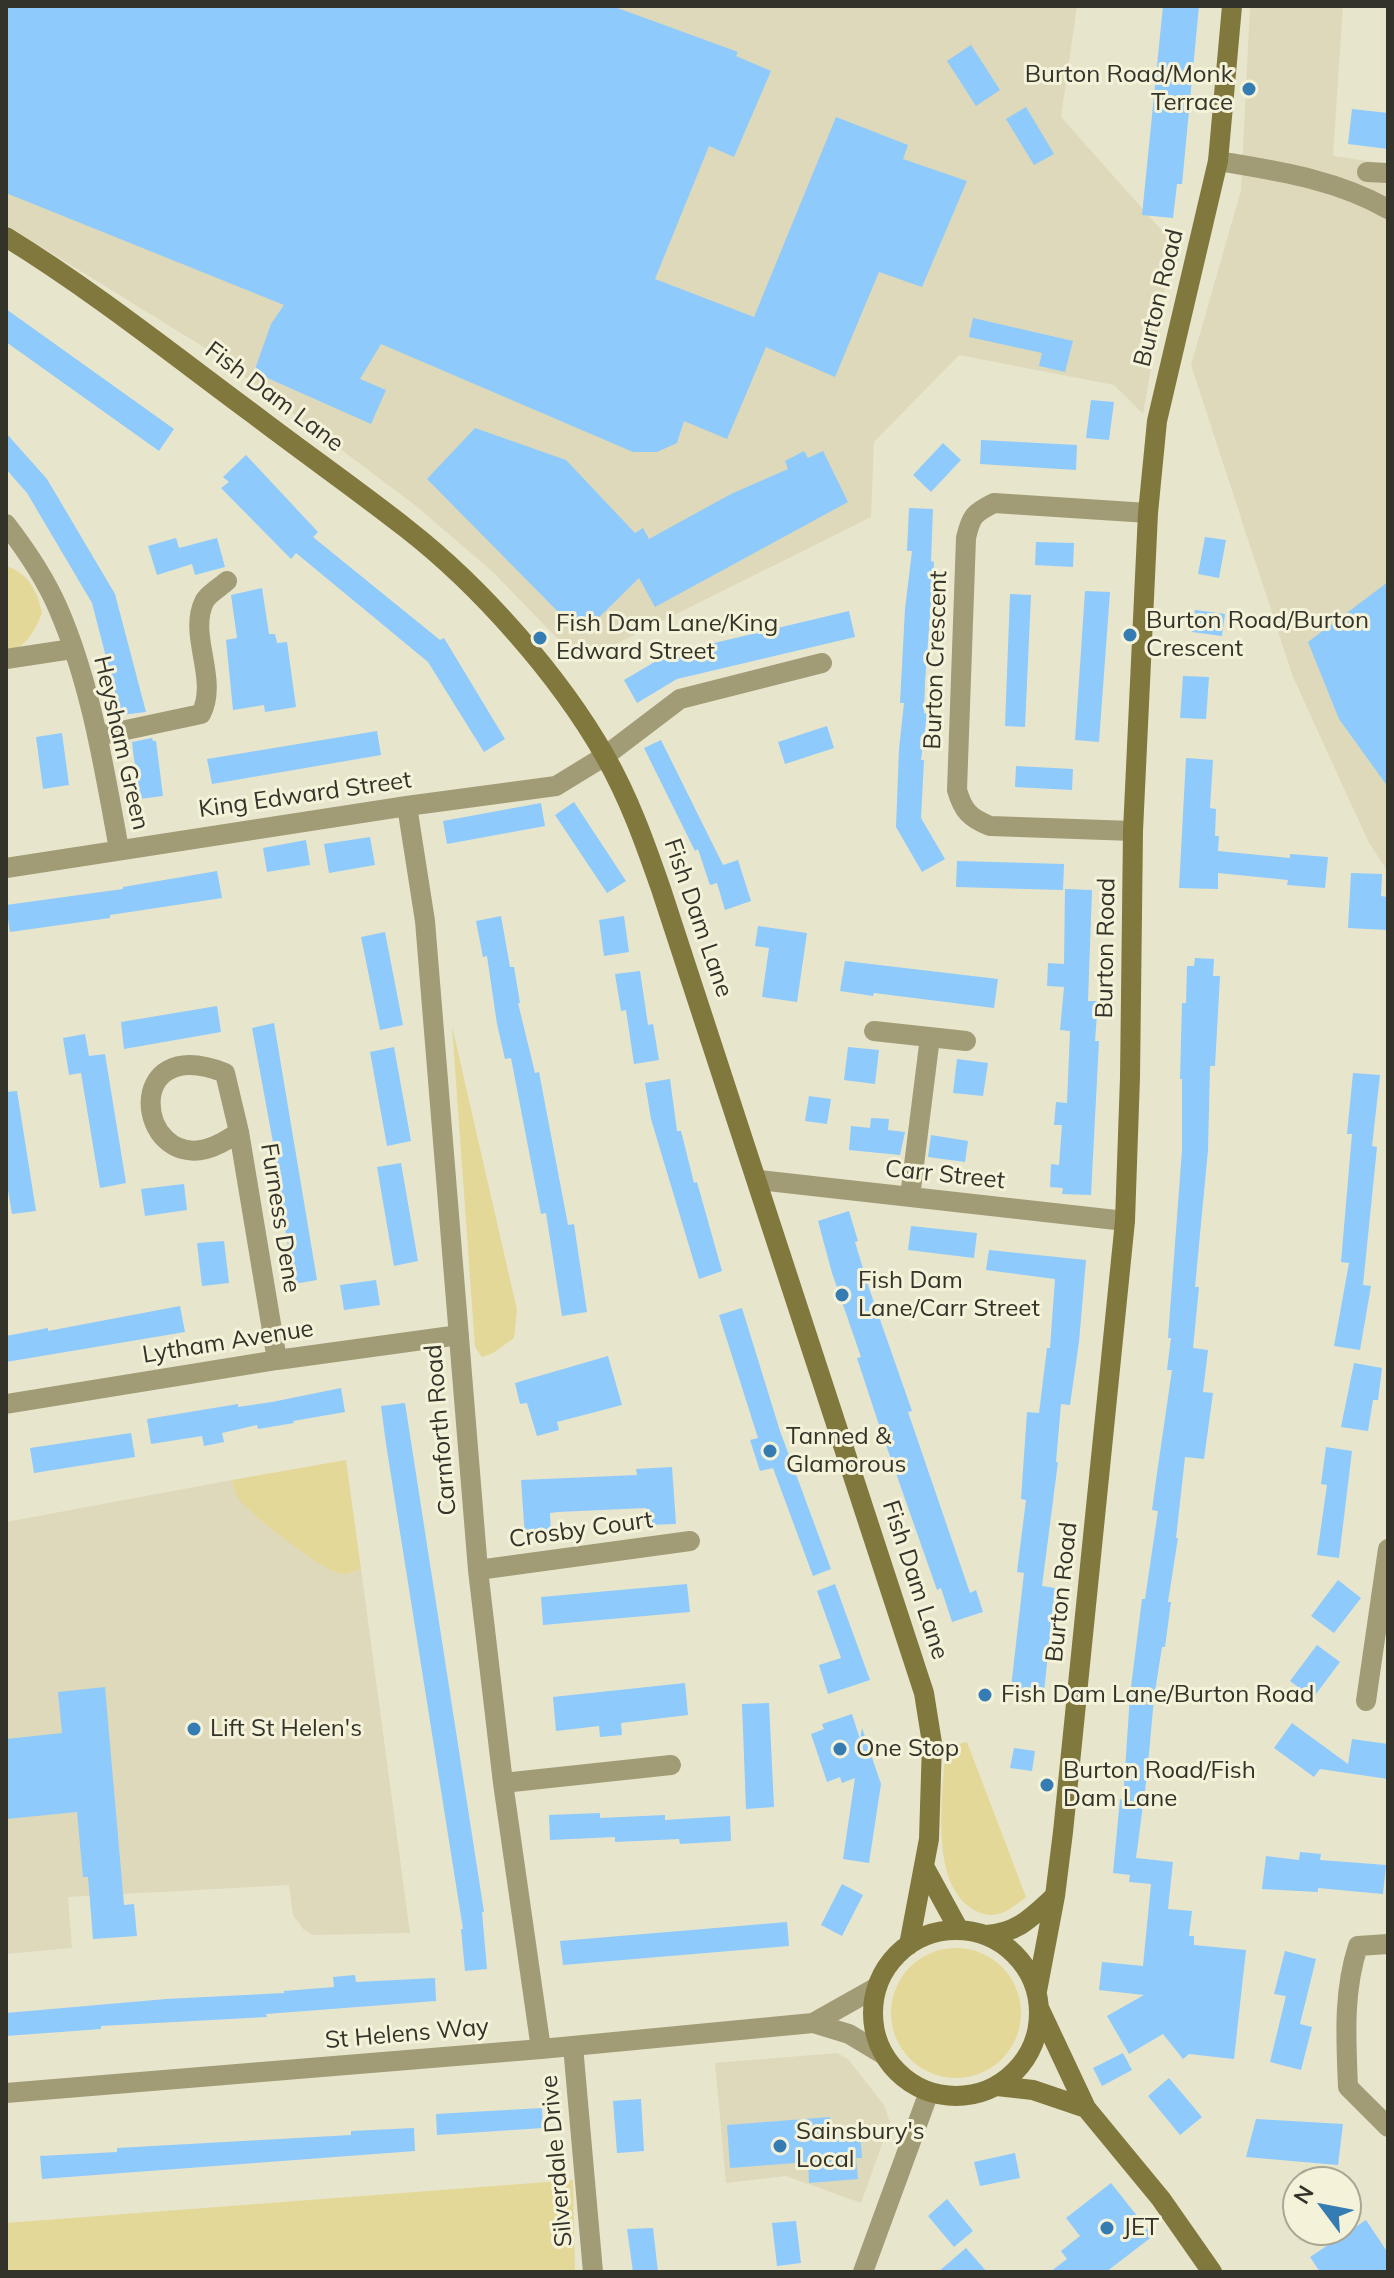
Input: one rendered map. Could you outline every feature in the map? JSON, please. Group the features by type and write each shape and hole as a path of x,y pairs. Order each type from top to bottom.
{"street":[{"name":"Burton Road","path":"1038,2001 1055,1896 1125,1221 1133,831 1148,513 1157,421 1218,161 1232,6"},
{"path":"1218,161 1321,181 1365,196 1388,209"},
{"path":"1367,172 1388,173"},
{"name":"Fish Dam Lane","path":"6,237 141,331 409,530 497,614 550,674 605,756 636,817 759,1180 924,1693 932,1743 929,1839 909,1945"},
{"name":"Burton Crescent","path":"1133,831 990,826 973,819 962,809 957,790 966,538 976,511 994,503 1148,513"},
{"name":"Heysham Green","path":"6,524 16,553 58,607 98,736 119,849"},
{"path":"98,736 201,714 209,699 199,625 204,601 227,581"},
{"name":"Heysham Green","path":"6,659 72,649"},
{"name":"King Edward Street","path":"6,868 556,786 605,756 680,699 822,663"},
{"name":"Carnforth Road","path":"407,806 425,921 478,1570 503,1783 541,2049"},
{"path":"874,1031 966,1041"},
{"path":"910,1197 930,1037"},
{"name":"Furness Dene","path":"239,1132 221,1144 202,1150 180,1148 161,1136 151,1113 151,1092 163,1074 182,1064 204,1064 225,1073 239,1132 277,1360"},
{"name":"Carr Street","path":"759,1180 1125,1221"},
{"name":"Lytham Avenue","path":"6,1404 277,1360 459,1335"},
{"name":"Crosby Court","path":"478,1570 690,1541"},
{"path":"1366,1701 1388,1549"},
{"path":"503,1783 671,1765"},
{"path":"925,1868 959,1930"},
{"path":"1038,2001 1037,2033 1029,2054 1015,2073 997,2086 966,2096 929,2092 903,2077 884,2055 873,2022 877,1987 890,1963 909,1945 933,1933 959,1930 986,1935 1004,1934 1017,1928 1055,1896"},
{"path":"986,1935 1018,1957 1029,1973 1038,2001 1086,2108 1161,2199 1212,2272"},
{"path":"1388,1944 1358,1946 1350,1970 1345,2020 1348,2087 1388,2127"},
{"name":"St Helens Way","path":"813,2023 877,1987"},
{"name":"St Helens Way","path":"6,2093 813,2023 849,2034 884,2055"},
{"name":"Silverdale Drive","path":"573,2046 593,2272"},
{"path":"997,2086 1033,2090 1086,2108"},
{"path":"863,2272 929,2092"}],"shaded area":[{"path":"6,6 1077,6 1061,117 1173,243 1143,414 1114,385 959,355 874,442 871,517 580,662 493,572 416,506 210,351 6,225"},
{"path":"1250,6 1343,6 1333,156 1388,164 1388,872 1368,841 1293,677 1191,365 1241,190"},
{"path":"6,566 21,573 31,584 42,613 24,643 6,652"},
{"path":"452,1026 517,1310 514,1338 482,1357 475,1347"},
{"path":"346,1460 361,1569 347,1574 329,1569 269,1527 238,1498 232,1480"},
{"name":"Lift St Helen's","path":"232,1480 238,1497 250,1511 302,1551 337,1573 349,1574 361,1569 410,1933 313,1935 304,1930 293,1915 289,1885 68,1897 72,1948 6,1954 6,1522"},
{"path":"967,1742 1026,1897 1008,1910 990,1915 976,1911 961,1899 950,1881 944,1860 941,1813 945,1747"},
{"path":"956,1948 981,1953 1002,1967 1016,1988 1021,2013 1016,2038 1002,2059 981,2073 956,2078 931,2073 910,2059 896,2038 891,2013 896,1988 910,1967 931,1953"},
{"path":"837,2053 848,2059 884,2105 890,2122 861,2203 786,2176 726,2183 715,2063"},
{"path":"573,2180 575,2272 6,2272 6,2223"}],"building":[{"path":"6,6 612,6 738,52 736,56 771,71 734,157 709,146 655,279 754,317 836,117 908,145 903,159 967,181 922,287 879,272 835,377 766,347 727,439 684,421 677,443 657,452 633,452 381,344 360,379 386,390 371,424 254,372 271,324 284,305 6,193"},
{"path":"1163,6 1199,6 1182,184 1177,184 1173,218 1142,215"},
{"path":"971,45 1000,90 976,106 947,61"},
{"path":"1026,107 1054,154 1034,165 1006,119"},
{"path":"1352,109 1388,113 1388,149 1348,144"},
{"path":"6,309 174,429 159,451 6,342"},
{"path":"973,318 1073,341 1065,372 1039,366 1042,353 969,337"},
{"path":"1091,400 1114,402 1109,440 1086,438"},
{"path":"475,428 566,460 635,533 643,528 649,539 731,494 788,469 785,461 804,451 808,458 823,451 848,502 655,607 639,578 581,635 427,479"},
{"path":"6,433 47,479 115,594 146,712 121,715 92,603 27,493 6,469"},
{"path":"981,440 1077,445 1076,470 980,464"},
{"path":"943,443 961,460 931,492 913,475"},
{"path":"246,455 318,532 313,537 440,640 444,638 505,739 484,752 428,662 296,553 291,559 221,488 229,482 223,477"},
{"path":"909,508 933,509 931,561 934,562 925,682 924,713 927,714 921,760 924,760 921,818 945,859 922,872 896,827 904,703 900,703 905,609 912,551 907,551"},
{"path":"1205,537 1226,540 1219,578 1198,574"},
{"path":"176,538 179,548 217,538 225,567 195,575 192,564 157,575 148,546"},
{"path":"1036,542 1074,543 1073,567 1035,565"},
{"path":"1388,582 1388,787 1339,719 1308,642"},
{"path":"262,588 269,634 275,634 277,643 287,642 296,707 265,712 264,705 233,710 226,640 237,638 231,595"},
{"path":"1085,591 1110,592 1099,742 1075,740"},
{"path":"1010,594 1031,595 1025,727 1005,726"},
{"path":"1195,610 1225,614 1222,636 1192,632"},
{"path":"849,611 855,637 677,679 637,703 624,680 668,654"},
{"path":"1183,676 1209,677 1206,719 1180,718"},
{"path":"827,726 834,748 785,764 778,742"},
{"path":"377,731 381,755 212,784 207,759"},
{"path":"62,733 69,785 43,789 36,737"},
{"path":"152,738 156,741 163,796 139,799 132,742"},
{"path":"661,740 723,865 738,860 751,901 725,910 717,883 710,885 698,849 695,851 644,748"},
{"path":"1186,758 1213,760 1210,808 1216,809 1218,851 1290,858 1290,854 1328,857 1325,888 1287,885 1288,880 1218,873 1218,889 1179,888"},
{"path":"1016,766 1073,769 1072,790 1015,787"},
{"path":"574,802 626,881 607,893 555,815"},
{"path":"541,803 545,826 447,844 443,821"},
{"path":"370,837 375,865 329,873 324,844"},
{"path":"306,840 310,865 267,872 263,848"},
{"path":"957,861 1064,864 1063,890 956,887"},
{"path":"217,871 222,898 10,932 6,905 123,889"},
{"path":"1351,873 1382,874 1381,896 1388,897 1388,930 1348,928"},
{"path":"1065,889 1092,890 1088,1001 1098,1001 1095,1041 1099,1041 1091,1195 1062,1194 1063,1188 1050,1187 1051,1164 1059,1165 1062,1125 1054,1125 1056,1102 1067,1103 1070,1031 1060,1030 1064,987 1047,986 1048,963 1064,964"},
{"path":"501,916 535,1073 539,1072 568,1225 574,1224 587,1312 562,1316 546,1213 541,1214 511,1058 505,1059 497,1024 487,956 483,957 476,921"},
{"path":"624,916 629,952 604,956 599,920"},
{"path":"758,926 807,933 797,1002 762,997 769,948 755,946"},
{"path":"385,932 403,1025 380,1030 361,937"},
{"path":"1195,958 1214,959 1213,976 1220,976 1215,1066 1210,1066 1208,1150 1195,1287 1199,1287 1193,1348 1208,1350 1203,1392 1213,1393 1204,1459 1185,1457 1178,1538 1168,1602 1171,1602 1154,1698 1136,1858 1173,1862 1168,1909 1192,1911 1189,1936 1194,1936 1194,1945 1246,1950 1234,2059 1189,2054 1183,2059 1163,2034 1129,2054 1107,2016 1144,1995 1099,1990 1102,1962 1143,1966 1151,1884 1129,1882 1130,1875 1113,1873 1120,1799 1123,1800 1130,1695 1142,1599 1145,1599 1158,1511 1152,1510 1172,1370 1167,1370 1182,1150 1182,1003 1186,1003 1187,966 1194,966"},
{"path":"845,961 998,979 994,1008 840,991"},
{"path":"640,971 648,1025 653,1024 659,1060 634,1064 626,1010 621,1011 615,974"},
{"path":"217,1006 221,1032 124,1049 121,1022"},
{"path":"274,1023 317,1280 294,1284 276,1159 252,1028"},
{"path":"85,1034 89,1056 105,1054 126,1183 100,1188 81,1073 69,1075 63,1038"},
{"path":"394,1047 411,1141 387,1146 370,1052"},
{"path":"848,1047 879,1050 875,1084 844,1080"},
{"path":"957,1059 988,1063 983,1096 953,1093"},
{"path":"1353,1073 1380,1075 1372,1146 1377,1147 1363,1285 1371,1286 1360,1350 1334,1346 1349,1263 1341,1262 1352,1134 1347,1134"},
{"path":"670,1079 677,1131 681,1131 722,1271 699,1279 651,1119 645,1083"},
{"path":"17,1091 36,1211 12,1214 6,1178 6,1092"},
{"path":"809,1096 831,1099 827,1124 805,1121"},
{"path":"871,1118 889,1119 888,1130 905,1132 900,1155 849,1150 851,1126 870,1128"},
{"path":"931,1135 968,1141 965,1162 928,1157"},
{"path":"401,1163 418,1261 394,1266 377,1167"},
{"path":"184,1184 187,1210 145,1216 141,1189"},
{"path":"849,1211 869,1288 912,1411 908,1412 970,1593 976,1590 983,1612 952,1622 941,1588 937,1590 878,1422 818,1221"},
{"path":"911,1226 977,1233 974,1258 908,1250"},
{"path":"224,1241 229,1283 202,1286 197,1243"},
{"path":"989,1250 1086,1260 1070,1405 1061,1404 1058,1462 1042,1586 1055,1588 1044,1692 1011,1688 1024,1573 1017,1572 1026,1500 1021,1499 1027,1412 1039,1413 1047,1348 1050,1348 1055,1279 986,1270"},
{"path":"376,1280 380,1305 344,1310 340,1285"},
{"path":"180,1306 185,1332 6,1362 6,1336"},
{"path":"742,1308 780,1431 831,1569 813,1576 773,1468 760,1471 750,1440 758,1438 719,1315"},
{"path":"608,1356 622,1405 557,1422 559,1430 537,1436 527,1403 520,1404 515,1383"},
{"path":"1354,1363 1382,1368 1378,1400 1373,1400 1368,1431 1341,1427"},
{"path":"341,1388 345,1412 222,1433 224,1442 204,1446 202,1436 151,1444 147,1419 238,1404 238,1407 272,1402"},
{"path":"405,1403 484,1912 487,1969 465,1971 463,1929 386,1444 381,1406"},
{"path":"131,1433 135,1457 34,1473 30,1448"},
{"path":"1326,1447 1352,1451 1339,1558 1317,1555 1327,1485 1321,1484"},
{"path":"672,1467 676,1524 647,1525 646,1508 558,1512 550,1513 551,1535 525,1537 521,1480 637,1475 636,1469"},
{"path":"1338,1580 1361,1598 1334,1633 1311,1616"},
{"path":"687,1584 690,1612 543,1625 541,1597"},
{"path":"835,1584 870,1680 828,1694 819,1665 841,1658 817,1591"},
{"path":"1317,1645 1340,1662 1313,1698 1290,1681"},
{"path":"685,1683 688,1715 621,1723 622,1735 600,1737 599,1726 556,1731 553,1697"},
{"path":"105,1687 124,1905 134,1904 137,1936 93,1939 88,1877 83,1877 77,1812 6,1819 6,1739 62,1733 58,1692"},
{"path":"769,1703 774,1807 746,1809 742,1704"},
{"path":"852,1714 860,1739 862,1728 881,1784 869,1863 843,1859 855,1778 842,1783 840,1777 827,1782 811,1734 824,1729 822,1724"},
{"path":"1292,1723 1348,1764 1352,1739 1388,1744 1388,1779 1320,1769 1314,1777 1274,1748"},
{"path":"1014,1748 1035,1751 1032,1771 1010,1768"},
{"path":"600,1813 600,1818 665,1815 665,1820 730,1816 731,1841 680,1844 679,1839 615,1842 615,1837 550,1840 549,1815"},
{"path":"1300,1852 1321,1854 1320,1860 1386,1865 1383,1894 1318,1888 1318,1892 1262,1889 1266,1856 1299,1860"},
{"path":"842,1884 863,1895 842,1936 821,1925"},
{"path":"787,1922 789,1946 563,1965 560,1941"},
{"path":"1285,1951 1316,1959 1300,2024 1312,2027 1301,2070 1270,2062 1286,1996 1274,1994"},
{"path":"355,1975 356,1982 435,1978 436,2001 6,2036 6,2013 166,1999 284,1993 334,1987 333,1977"},
{"path":"1123,2053 1132,2070 1102,2086 1093,2068"},
{"path":"1169,2078 1202,2117 1180,2135 1148,2096"},
{"path":"641,2099 644,2151 617,2153 613,2101"},
{"path":"542,2108 543,2128 437,2135 436,2114"},
{"name":"Sainsbury's Local","path":"830,2117 831,2133 860,2131 862,2158 856,2158 858,2179 809,2183 808,2162 730,2168 727,2125"},
{"path":"1256,2119 1343,2124 1338,2165 1246,2157"},
{"path":"414,2128 415,2151 42,2179 40,2156"},
{"path":"1015,2153 1020,2178 980,2186 974,2162"},
{"path":"1111,2183 1153,2236 1106,2272 1050,2272 1067,2259 1061,2251 1080,2236 1066,2218"},
{"path":"947,2199 973,2231 954,2247 928,2216"},
{"path":"1366,2220 1388,2253 1388,2272 1320,2272 1310,2257 1327,2246 1362,2246 1362,2223"},
{"path":"796,2221 801,2263 777,2266 772,2223"},
{"path":"653,2228 658,2272 633,2272 627,2229"},
{"path":"966,2248 987,2272 938,2272"}],"place":[{"name":"Burton Road/Monk Terrace","path":"1249,89"},
{"name":"Burton Road/Burton Crescent","path":"1130,635"},
{"name":"Fish Dam Lane/King Edward Street","path":"540,638"},
{"name":"Fish Dam Lane/Carr Street","path":"842,1295"},
{"name":"Tanned & Glamorous","path":"770,1451"},
{"name":"Fish Dam Lane/Burton Road","path":"985,1695"},
{"name":"Lift St Helen's","path":"194,1729"},
{"name":"One Stop","path":"840,1749"},
{"name":"Burton Road/Fish Dam Lane","path":"1047,1785"},
{"name":"Sainsbury's Local","path":"780,2146"},
{"name":"JET","path":"1107,2228"}]}
